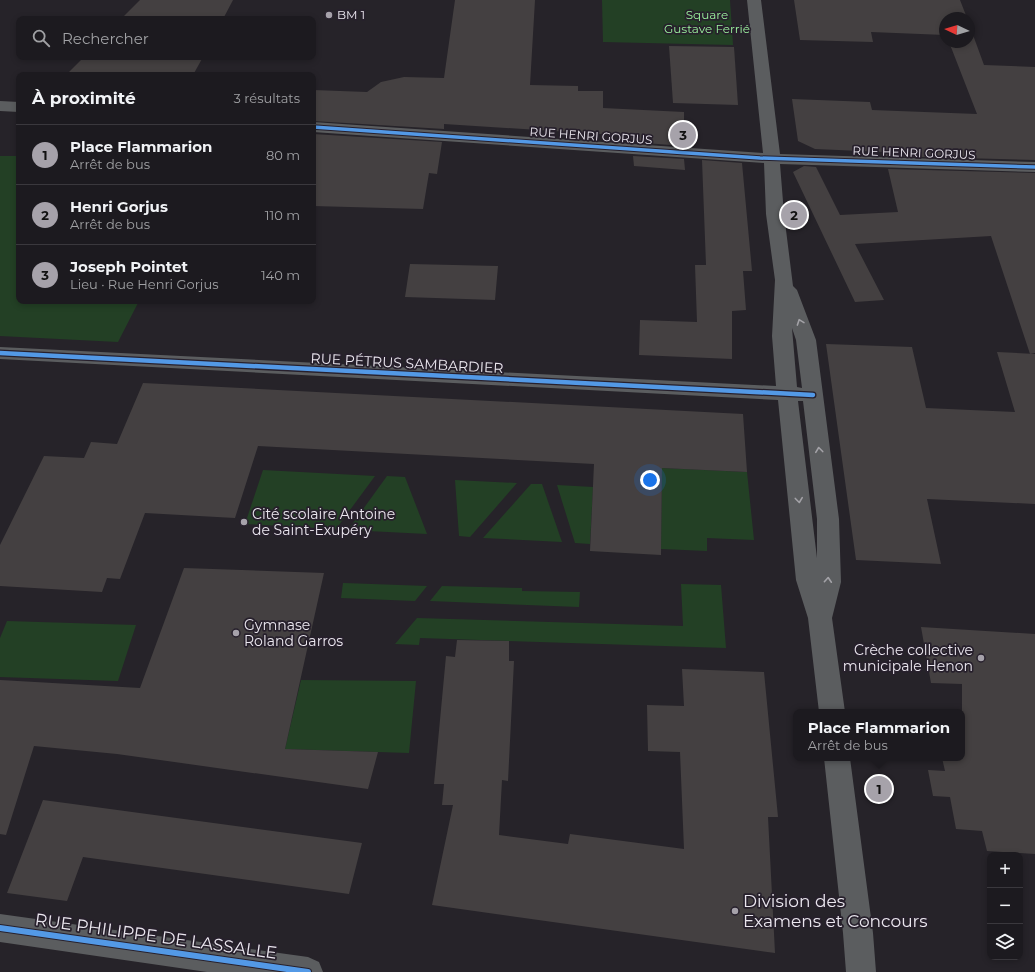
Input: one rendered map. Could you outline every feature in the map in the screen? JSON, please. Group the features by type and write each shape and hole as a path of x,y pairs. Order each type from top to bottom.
{"street":[{"path":"754,0 772,158 775,214 784,280 782,336 787,394 808,580 820,618 832,709"},
{"path":"0,106 16,107"},
{"name":"RUE HENRI GORJUS","path":"316,127 772,158 1035,167"},
{"path":"784,280 806,340 828,520 829,582 820,618"},
{"name":"RUE PÉTRUS SAMBARDIER","path":"0,353 812,395"},
{"path":"836,761 858,933 861,972"},
{"name":"RUE PHILIPPE DE LASSALLE","path":"0,928 308,972"}],"green space":[{"name":"Square Gustave Ferrié","path":"602,0 730,0 733,45 603,42"},
{"path":"0,156 16,156 16,304 137,304 118,342 0,336"},
{"path":"662,468 747,472 754,540 707,538 707,551 661,549"},
{"path":"263,470 375,476 336,529 245,524"},
{"path":"387,476 405,477 427,534 348,530"},
{"path":"455,480 517,483 470,537 459,536"},
{"path":"531,484 542,484 562,542 483,538"},
{"path":"557,485 593,487 590,544 575,543"},
{"path":"343,583 427,586 415,601 341,598"},
{"path":"681,584 721,585 726,648 420,638 419,645 395,644 417,618 683,626"},
{"path":"442,586 522,588 522,591 580,592 579,607 430,601"},
{"path":"7,621 136,625 118,681 0,677 0,638"},
{"path":"301,680 416,681 409,753 285,749"}],"building":[{"path":"140,0 233,0 225,16 124,16"},
{"path":"455,0 535,0 530,85 578,86 578,91 603,91 603,108 684,112 684,146 632,142 631,136 444,124 444,129 316,121 316,90 367,92 381,82 404,77 444,78"},
{"path":"794,0 960,0 965,12 939,12 939,35 871,32 873,42 800,40"},
{"path":"975,40 984,65 1035,67 1035,160 885,156 884,152 815,149 798,141 792,99 870,102 872,110 977,114 951,48 975,48"},
{"path":"669,46 734,47 738,105 673,103"},
{"path":"81,60 201,60 195,72 69,72"},
{"path":"316,134 442,142 437,174 429,173 423,209 316,206"},
{"path":"633,156 684,159 685,170 634,166"},
{"path":"702,160 742,163 752,271 743,271 746,310 732,311 732,359 639,355 640,320 697,322 695,265 706,265"},
{"path":"804,166 816,167 840,215 898,212 888,169 1035,173 1035,353 1030,354 991,236 855,244 884,300 855,302 793,172"},
{"path":"410,264 498,266 495,300 405,297"},
{"path":"826,344 912,347 926,408 1015,412 997,352 1035,354 1035,504 927,499 941,564 856,560"},
{"path":"143,383 743,414 747,472 662,468 661,555 590,551 594,464 258,446 235,518 145,513 120,579 107,578 102,592 0,586 0,545 44,456 84,458 91,442 117,444"},
{"path":"184,568 324,573 285,749 378,752 368,789 117,754 34,746 6,835 0,834 0,680 140,688"},
{"path":"921,627 1035,634 1035,854 1023,853 1023,852 987,851 982,831 956,829 950,797 933,796 928,770 945,771 943,761 965,761 965,709 962,709 962,684 931,683"},
{"path":"457,640 509,641 509,661 514,661 508,781 502,780 499,835 568,844 570,834 684,849 680,752 648,751 647,705 684,706 682,669 764,672 778,817 768,817 775,953 432,905 453,805 442,805 444,784 434,784 446,656 455,657"},
{"path":"43,800 362,843 349,894 83,857 67,901 7,893"}],"cycle path":[{"path":"316,127 760,158 1035,167"},
{"path":"0,353 813,395"},
{"path":"0,928 308,972"}],"place":[{"name":"BM 1","path":"329,15"},
{"name":"Joseph Pointet","path":"683,135"},
{"name":"Henri Gorjus","path":"794,215"},
{"name":"Cité scolaire Antoine de Saint-Exupéry","path":"244,522"},
{"name":"Gymnase Roland Garros","path":"236,633"},
{"name":"Crèche collective municipale Henon","path":"981,658"},
{"name":"Place Flammarion","path":"879,789"},
{"name":"Division des Examens et Concours","path":"735,911"}]}
